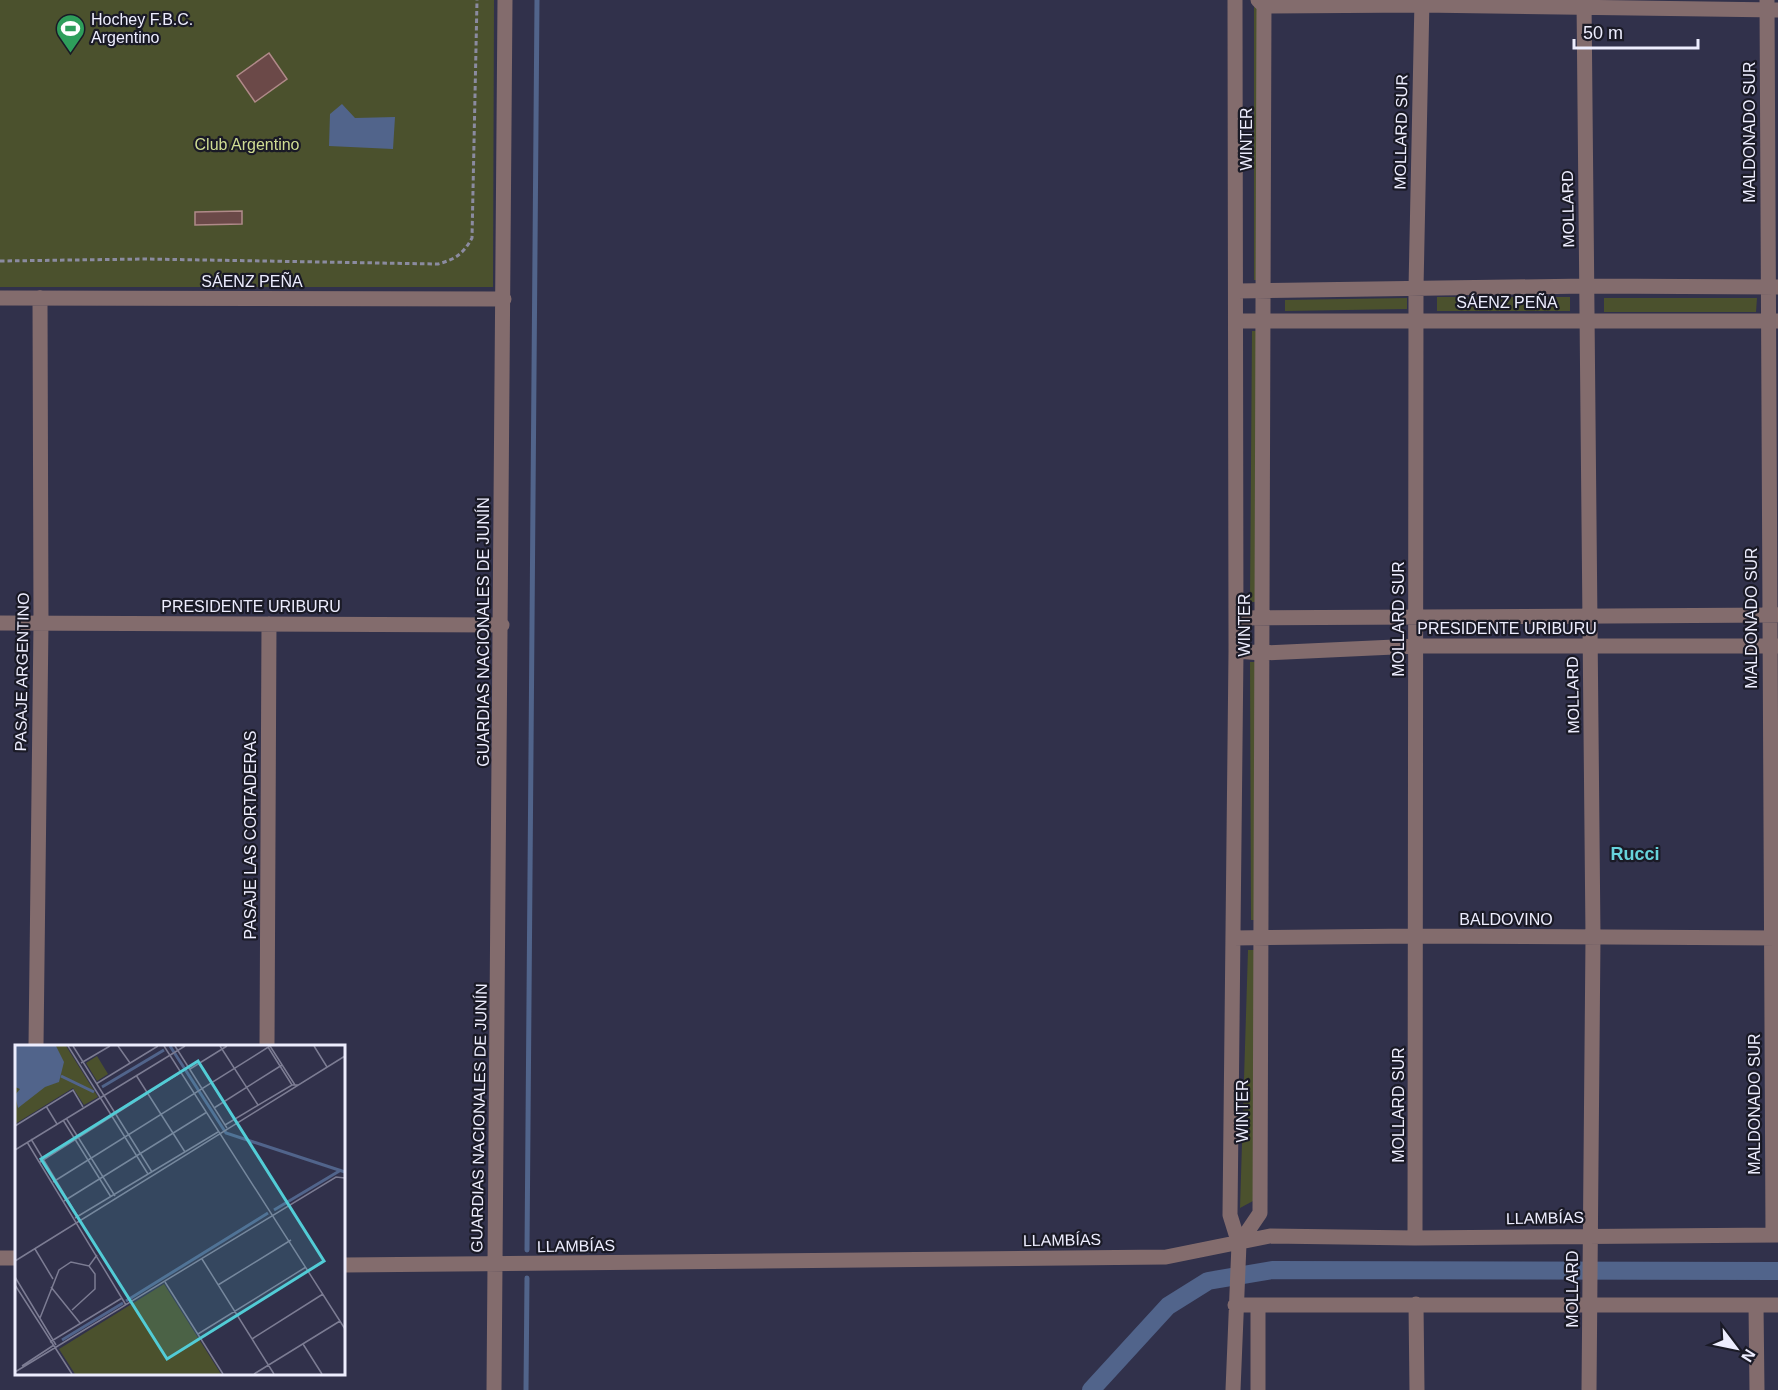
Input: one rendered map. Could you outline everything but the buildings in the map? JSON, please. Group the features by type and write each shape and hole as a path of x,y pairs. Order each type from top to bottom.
{"street":[{"name":"GUARDIAS NACIONALES DE JUNÍN","path":"494,1390 506,0"},
{"name":"WINTER","path":"1233,1390 1239,1244 1230,1215 1236,651 1235,0"},
{"name":"WINTER","path":"1239,1244 1260,1213 1264,323 1262,2"},
{"path":"1262,2 1770,7"},
{"name":"MOLLARD SUR","path":"1415,1238 1416,288 1421,2"},
{"name":"MOLLARD","path":"1584,4 1593,937 1588,1286 1590,1305 1589,1390"},
{"name":"MALDONADO SUR","path":"1770,7 1775,1235"},
{"name":"SÁENZ PEÑA","path":"1237,291 1264,293 1587,286 1772,287"},
{"name":"SÁENZ PEÑA","path":"0,298 504,299"},
{"name":"PASAJE ARGENTINO","path":"36,1045 41,623 40,298"},
{"name":"SÁENZ PEÑA","path":"1236,321 1264,323 1416,320 1772,321"},
{"name":"PRESIDENTE URIBURU","path":"1236,618 1262,620 1416,616 1774,615"},
{"name":"PRESIDENTE URIBURU","path":"0,623 502,625"},
{"name":"PASAJE LAS CORTADERAS","path":"267,1045 268,624"},
{"name":"PRESIDENTE URIBURU","path":"1236,651 1262,653 1416,646 1774,646"},
{"name":"BALDOVINO","path":"1233,938 1416,936 1775,938"},
{"name":"LLAMBÍAS","path":"345,1265 1166,1257 1270,1236 1415,1238 1775,1235"},
{"path":"1235,1304 1778,1305"},
{"path":"1416,1304 1418,1390"},
{"path":"1258,1305 1258,1390"},
{"path":"1756,1305 1757,1390"}],"path":[{"path":"0,261 146,259 438,264 454,260 464,252 471,238 477,0"}],"green space":[{"name":"Club Argentino","path":"0,0 494,0 493,287 0,287"},
{"path":"1254,0 1264,0 1264,280 1254,280"},
{"path":"1437,297 1570,297 1570,311 1437,311"},
{"path":"1407,298 1407,309 1285,311 1285,300"},
{"path":"1604,298 1757,298 1756,312 1604,312"},
{"path":"1252,331 1264,331 1263,602 1250,602"},
{"path":"1250,662 1259,662 1260,920 1251,920"},
{"path":"1248,950 1260,950 1253,1201 1240,1208"}],"water":[{"path":"342,104 355,118 395,117 393,149 329,146 330,114"}],"waterway":[{"path":"527,1250 537,0"},
{"path":"1091,1390 1168,1306 1208,1281 1272,1270 1778,1271"},
{"path":"526,1390 527,1278"}],"place":[{"name":"Hochey F.B.C. Argentino","path":"70,54"}],"district":[{"name":"Rucci","path":"1635,854"}]}
